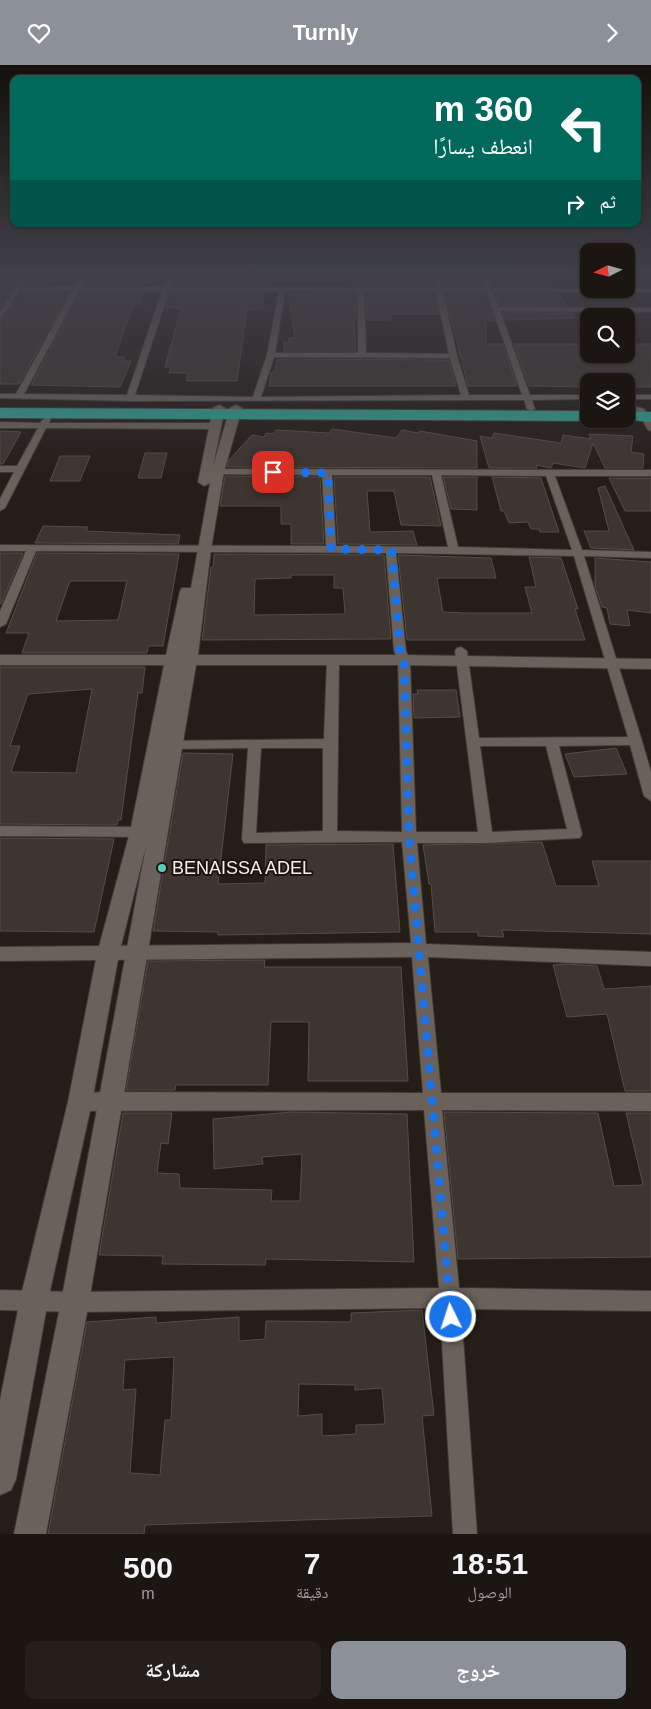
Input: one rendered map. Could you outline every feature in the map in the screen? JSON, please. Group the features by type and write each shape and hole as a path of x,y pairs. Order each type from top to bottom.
{"highway":[{"path":"0,413 47,419 110,419 224,411 459,401 529,403 580,408"},
{"path":"0,407 580,416"}],"street":[{"path":"18,397 48,344"},
{"path":"130,399 148,344"},
{"path":"256,399 273,344"},
{"path":"362,344 362,355"},
{"path":"0,396 130,399 224,411 256,399 459,401 450,344"},
{"path":"508,344 529,403 580,398"},
{"path":"271,355 453,356"},
{"path":"635,397 651,397"},
{"path":"30,1534 75,1302 109,1101 138,951 149,832 224,411"},
{"path":"0,425 47,419"},
{"path":"0,507 47,419"},
{"path":"0,469 21,469"},
{"path":"212,472 651,473"},
{"path":"328,473 331,549"},
{"path":"436,473 454,550"},
{"path":"550,474 580,553 613,658 651,796"},
{"path":"0,548 454,550 651,555"},
{"path":"0,624 32,549"},
{"path":"392,550 402,656 409,837 450,1298 465,1534"},
{"path":"0,648 333,660 402,656"},
{"path":"613,658 651,653"},
{"path":"0,660 182,655 461,656 613,658 651,664"},
{"path":"461,656 486,838"},
{"path":"330,837 330,743 333,660"},
{"path":"473,742 636,741"},
{"path":"255,744 249,839 330,837 486,838 575,834 551,742"},
{"path":"164,745 330,743"},
{"path":"0,831 149,832"},
{"path":"0,1479 34,1300 80,1103 108,953 149,832"},
{"path":"0,955 138,951 420,950 651,959"},
{"path":"80,1103 109,1101 651,1102"},
{"path":"0,1300 75,1302 450,1298 651,1301"}],"building":[{"path":"0,344 41,344 19,384 0,384"},
{"path":"53,344 120,344 115,357 125,357 123,361 131,361 120,387 31,385"},
{"path":"171,344 242,344 237,381 187,381 187,373 169,373 171,367 165,367"},
{"path":"284,344 356,344 356,351 284,351"},
{"path":"457,344 503,344 517,386 468,386"},
{"path":"514,344 580,344 580,363 635,363 635,344 651,344 651,387 635,387 635,373 580,373 580,387 529,386"},
{"path":"277,360 449,360 456,386 269,386 271,373 275,371"},
{"path":"332,429 396,438 402,430 418,433 420,431 477,441 477,468 227,467 229,460 252,435 264,437 266,433 273,434 276,430 329,433"},
{"path":"0,431 21,432 3,464 0,464"},
{"path":"494,433 561,443 563,435 591,439 589,434 633,436 631,452 644,454 643,468 605,468 593,443 585,468 553,463 551,468 536,465 537,468 489,468 480,436 492,438"},
{"path":"145,453 167,453 161,478 138,478"},
{"path":"60,456 90,456 80,481 50,481"},
{"path":"225,476 320,477 324,544 291,544 291,524 281,524 281,506 220,506"},
{"path":"334,477 430,477 441,526 401,525 394,491 367,491 370,532 413,531 417,545 338,544"},
{"path":"443,477 477,477 477,510 451,509"},
{"path":"492,477 541,478 559,532 540,532 539,529 531,529 528,522 509,523 504,511 501,511"},
{"path":"609,478 651,478 651,511 625,511"},
{"path":"605,486 634,550 591,548 584,531 609,531 598,488"},
{"path":"43,526 88,527 86,531 180,535 178,544 35,543"},
{"path":"0,553 23,553 1,604 0,604"},
{"path":"37,553 179,554 163,646 148,646 147,653 22,653 29,633 6,633","holes":["70,581 127,581 118,620 56,621"]},
{"path":"214,554 384,555 391,639 202,640 211,567 213,567","holes":["291,575 334,575 334,588 343,588 345,614 254,615 255,579 291,578"]},
{"path":"398,555 491,558 496,578 437,578 443,612 465,613 532,613 525,587 536,587 529,557 561,558 578,609 575,609 585,640 407,640"},
{"path":"595,558 651,562 651,613 627,610 630,626 610,624 607,608 602,607 595,585"},
{"path":"0,667 145,667 142,693 138,693 121,820 118,820 117,825 0,824","holes":["92,689 76,773 11,772 20,746 10,746 28,694"]},
{"path":"417,690 456,690 460,717 414,718 413,694 418,694"},
{"path":"616,748 627,774 574,777 565,754"},
{"path":"183,753 233,754 218,884 265,883 266,845 393,844 400,932 218,935 218,932 153,931"},
{"path":"0,838 114,839 94,932 0,931"},
{"path":"542,842 556,886 599,886 592,861 651,861 651,934 502,930 504,937 478,936 478,932 435,932 431,884 429,884 423,845"},
{"path":"265,960 264,967 401,967 408,1081 308,1081 309,1022 271,1022 268,1085 176,1085 175,1090 126,1090 148,961"},
{"path":"553,965 597,966 604,989 651,986 651,1091 625,1091 607,1014 567,1017"},
{"path":"291,1112 407,1114 414,1262 266,1259 265,1265 162,1264 163,1256 99,1255 123,1113 172,1113 168,1144 161,1143 157,1173 179,1174 180,1188 272,1190 271,1201 300,1201 302,1154 262,1157 263,1164 214,1169 213,1119"},
{"path":"444,1112 598,1113 614,1186 643,1185 626,1113 651,1113 651,1257 458,1259"},
{"path":"422,1310 434,1415 422,1416 432,1516 145,1525 144,1534 48,1534 87,1322 156,1317 156,1323 239,1317 239,1341 265,1339 266,1321 351,1322 351,1313","holes":["174,1357 171,1420 165,1420 160,1475 130,1473 136,1389 123,1390 125,1360","299,1384 355,1385 355,1390 382,1388 385,1424 356,1425 356,1434 322,1436 322,1414 298,1416"]}],"place":[{"name":"BENAISSA ADEL","path":"162,868"}],"route":[{"path":"273,472 328,473 331,549 392,550 400,651 404,660 409,837 451,1317"}]}
